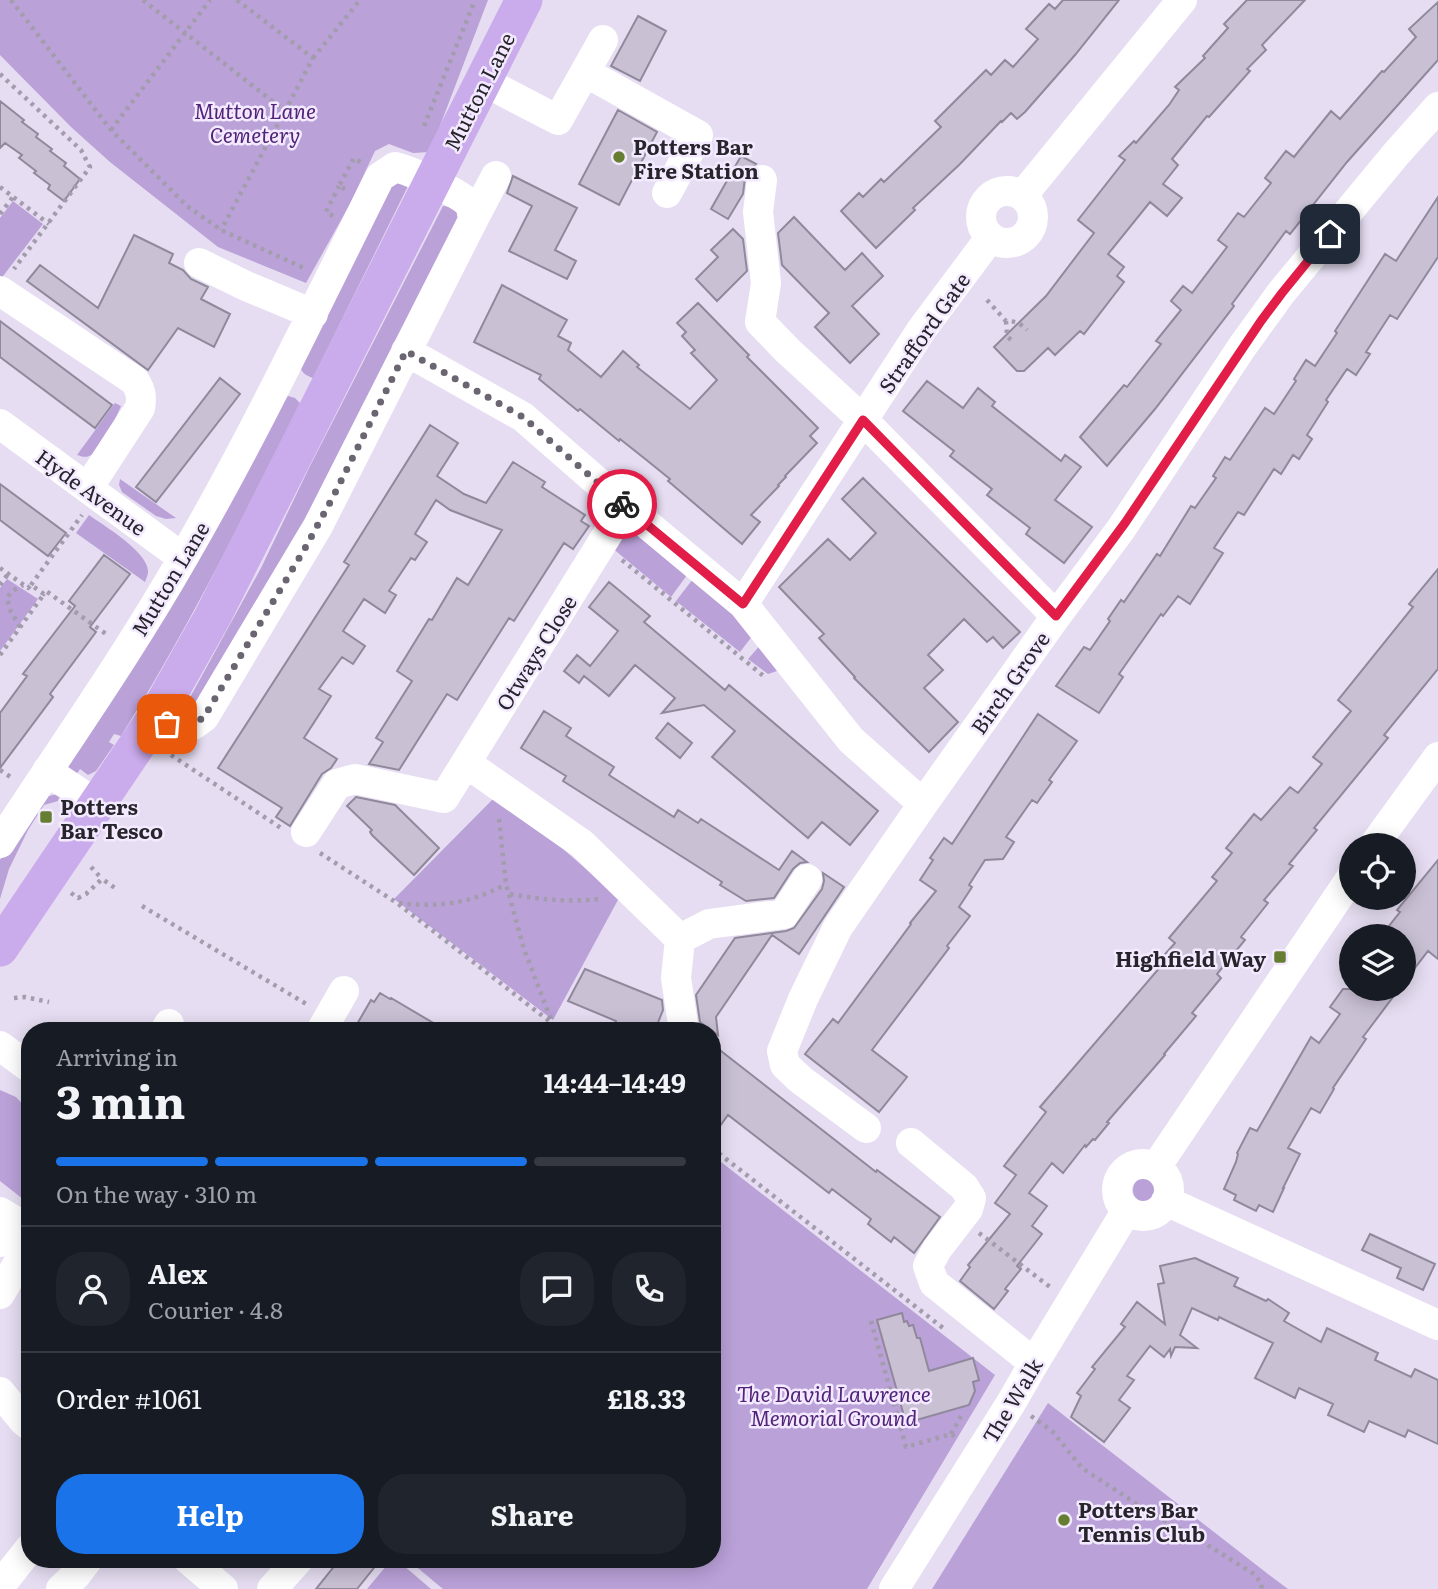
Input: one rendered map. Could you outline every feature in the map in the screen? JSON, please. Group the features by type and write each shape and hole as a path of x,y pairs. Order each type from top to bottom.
{"main road":[{"name":"Mutton Lane","path":"0,948 98,805 158,733 212,616 524,0"}],"street":[{"name":"Strafford Gate","path":"743,604 927,320 990,238 1007,243 1018,241 1028,232 1032,225 1031,209 1022,196 1182,0"},
{"path":"482,81 558,120 603,40"},
{"path":"585,72 698,135 667,193"},
{"name":"Birch Grove","path":"866,1128 801,1080 785,1065 782,1051 803,999 838,927 1056,616 1125,523 1242,347 1282,293 1438,107"},
{"name":"Mutton Lane","path":"0,843 183,558 281,379 380,177 396,167 407,169 461,196 470,205 474,220"},
{"path":"158,733 170,726 181,730 204,717 333,497 496,176"},
{"path":"762,180 758,212 766,283 760,322 863,420 1056,616"},
{"path":"199,263 313,314"},
{"path":"4,284 135,381 139,389 142,397 140,408 92,491"},
{"path":"406,351 523,417 743,604 851,740 923,804"},
{"path":"281,379 324,398"},
{"name":"Hyde Avenue","path":"0,424 183,558"},
{"name":"Otways Close","path":"302,837 337,783 355,779 444,798 625,506"},
{"path":"1383,833 1438,757"},
{"path":"466,763 582,844 680,939"},
{"path":"47,771 98,805"},
{"path":"680,939 709,924 784,914 807,879"},
{"path":"1156,1167 1339,896"},
{"path":"680,939 676,978 683,1022"},
{"path":"318,1020 344,991"},
{"path":"0,1046 21,1061"},
{"path":"911,1143 964,1187 971,1198 968,1209 937,1249 928,1266 934,1283 1034,1363"},
{"path":"1148,1164 1156,1167 1167,1180 1169,1188 1160,1210 1143,1216 1127,1210 1118,1195 1120,1178 1132,1166 1148,1164"},
{"path":"1166,1200 1438,1325"},
{"name":"The Walk","path":"894,1589 1011,1404 1127,1210"},
{"path":"0,1294 21,1262"},
{"path":"0,1392 21,1414"},
{"path":"0,1586 21,1559"},
{"path":"61,1589 81,1568"},
{"path":"198,1568 223,1589"},
{"path":"272,1589 291,1568"}],"path":[{"path":"11,0 111,130 187,206 221,230 329,281"},
{"path":"143,0 285,111"},
{"path":"111,130 210,0"},
{"path":"237,0 313,58"},
{"path":"221,230 313,58 360,0"},
{"path":"424,127 475,0"},
{"path":"0,74 81,150 90,167 4,284"},
{"path":"0,187 49,223"},
{"path":"0,214 13,197"},
{"path":"987,300 1006,321 1007,336 1013,342"},
{"path":"1006,321 1014,321 1027,330"},
{"path":"0,568 28,588 92,491"},
{"path":"602,544 765,678 798,672"},
{"path":"0,585 8,574"},
{"path":"20,627 7,598 23,585"},
{"path":"31,585 44,594"},
{"path":"0,655 46,591 127,649"},
{"path":"158,733 397,903 552,1022"},
{"path":"495,783 506,884 524,949 553,1022"},
{"path":"89,865 102,879 118,890"},
{"path":"71,893 78,898 102,879"},
{"path":"397,903 422,906 467,901 506,884"},
{"path":"510,894 543,901 579,901 636,895"},
{"path":"142,906 318,1020"},
{"path":"14,998 25,997 50,1002"},
{"path":"721,1156 953,1336"},
{"path":"960,1218 1051,1288"},
{"path":"871,1321 906,1447 951,1434 963,1413"},
{"path":"1030,1416 1052,1431 1082,1468 1149,1512 1254,1574 1262,1589"},
{"path":"951,1434 962,1440"}],"green space":[{"name":"Mutton Lane Cemetery","path":"0,0 488,0 430,152 413,153 389,144 375,151 350,204 306,283 218,247 110,162 71,127 0,55"},
{"path":"397,180 408,186 313,378 310,377 299,365 388,186"},
{"path":"13,201 43,224 0,280 0,218"},
{"path":"443,206 452,207 461,218 348,447 194,713 184,714 182,712 261,568"},
{"path":"288,396 300,403 169,655 121,736 114,734 109,742 114,745 96,771 88,775 80,769 76,775 69,770 67,763 282,399"},
{"path":"115,403 121,406 99,448 87,457 77,455"},
{"path":"120,479 176,518 156,516 122,492"},
{"path":"89,515 141,556 148,572 145,582 76,533"},
{"path":"635,531 690,571 671,597 611,547 618,537"},
{"path":"696,575 753,635 740,652 676,601"},
{"path":"7,579 38,599 0,651 0,588"},
{"path":"764,641 786,668 768,674 748,659"},
{"path":"58,794 61,797 58,801 44,805 28,830 9,869 0,899 0,860 40,800"},
{"path":"493,799 562,848 619,898 553,1020 394,899"},
{"path":"0,1090 21,1102 21,1198 0,1181"},
{"name":"The David Lawrence Memorial Ground","path":"721,1162 995,1375 867,1589 443,1589 418,1568 721,1568"},
{"path":"1146,1177 1155,1181 1159,1190 1155,1199 1146,1203 1137,1199 1133,1190 1137,1181"},
{"name":"Potters Bar Tennis Club","path":"1048,1403 1268,1574 1288,1589 932,1589"},
{"path":"384,1568 406,1568 431,1589 367,1589"}],"building":[{"path":"1063,0 1119,0 1025,112 1017,119 1011,113 1001,121 876,248 841,211 859,193 863,197 881,179 884,182 941,127 935,121 986,70 991,75 1005,60 1013,67 1038,39 1026,29 1049,4 1055,9"},
{"path":"1247,0 1305,0 1262,45 1266,50 1247,69 1250,71 1209,117 1207,116 1172,159 1178,165 1163,184 1182,198 1167,216 1150,202 1108,254 1124,267 1117,276 1124,282 1084,334 1080,331 1055,355 1048,348 1024,371 1017,371 994,347 1046,296 1094,233 1078,220 1125,160 1119,156 1134,141 1136,143 1169,105 1179,90 1175,87 1205,58 1203,56 1228,28 1224,24"},
{"path":"1438,2 1438,60 1347,162 1290,234 1286,231 1232,304 1234,306 1155,409 1107,466 1080,437 1124,385 1127,387 1161,344 1156,341 1181,310 1171,301 1183,286 1192,293 1227,247 1218,240 1238,213 1244,217 1271,183 1265,178 1286,151 1294,157 1331,111 1340,119 1416,37 1409,29"},
{"path":"638,16 666,31 640,81 611,66"},
{"path":"0,101 24,120 22,122 38,134 36,137 52,149 50,151 66,163 64,166 80,179 64,201 48,189 50,185 19,158 22,155 5,143 0,148"},
{"name":"Potters Bar Fire Station","path":"618,110 657,132 619,205 579,184"},
{"path":"741,156 756,164 748,170 743,194 728,219 711,209"},
{"path":"513,176 577,208 555,250 576,261 567,279 509,251 532,206 507,193"},
{"path":"1438,197 1438,257 1397,319 1390,315 1366,352 1370,354 1356,375 1347,369 1307,435 1312,439 1299,459 1293,455 1281,474 1274,469 1244,515 1238,512 1214,548 1223,553 1190,604 1178,596 1163,616 1161,614 1119,674 1123,677 1099,713 1056,686 1084,647 1090,650 1121,600 1124,602 1157,554 1160,556 1191,506 1195,508 1216,478 1213,476 1225,457 1230,460 1265,408 1274,414 1296,381 1294,379 1306,360 1315,366 1385,254 1396,261"},
{"path":"794,217 845,270 862,253 883,276 852,306 879,334 850,363 815,327 829,313 782,265 778,233"},
{"path":"733,229 743,239 747,271 717,301 696,279 718,257 711,250"},
{"path":"134,235 173,254 169,263 208,287 201,299 230,314 214,347 178,328 148,370 27,281 40,265 98,308"},
{"path":"502,285 567,320 558,336 571,343 568,350 601,377 623,351 639,365 637,367 690,409 717,380 691,353 695,350 682,336 686,332 677,323 698,303 818,428 810,436 817,443 751,515 760,522 742,544 668,481 670,479 539,379 541,375 474,342"},
{"path":"0,321 112,405 95,428 0,357"},
{"path":"220,378 240,394 156,502 136,487"},
{"path":"927,381 963,408 978,388 995,402 992,406 1061,461 1065,455 1081,467 1055,500 1092,527 1064,563 1026,534 1030,528 987,495 992,489 950,456 954,451 903,411"},
{"path":"430,425 458,443 437,476 464,494 486,503 513,462 545,482 542,487 585,515 581,521 589,526 573,549 564,543 514,621 509,618 457,700 447,694 399,770 369,764 383,742 376,738 412,681 397,671 457,578 468,585 502,530 450,510 436,500 415,534 427,542 415,560 411,558 389,591 396,595 385,613 364,599 343,631 365,646 353,664 342,657 319,689 331,696 304,738 337,759 331,768 322,774 290,826 276,817 282,808 218,768 349,565 344,562"},
{"path":"863,478 1020,632 1003,648 993,637 987,642 964,619 928,655 943,670 924,688 958,722 929,752 854,678 819,638 824,634 779,587 828,539 850,560 876,533 842,499"},
{"path":"0,484 66,533 48,556 0,520"},
{"path":"104,555 130,574 90,627 96,632 50,694 53,697 0,768 0,713 27,676 23,674 75,606 69,601"},
{"path":"1438,569 1438,669 1384,735 1388,738 1314,828 1317,830 1289,864 1293,866 1264,900 1268,903 1241,937 1245,940 1217,974 1221,978 1192,1013 1196,1016 1095,1140 1086,1147 1085,1145 1063,1173 1052,1163 1029,1193 1047,1206 1032,1226 1042,1234 1017,1266 1021,1269 994,1309 960,1281 970,1267 968,1265 1010,1214 995,1203 1016,1175 1004,1166 1046,1112 1040,1107 1162,965 1158,962 1175,943 1169,938 1217,881 1212,877 1232,853 1226,848 1254,814 1261,820 1290,787 1298,793 1322,764 1313,757 1351,711 1338,700 1413,607 1409,604"},
{"path":"609,582 650,616 644,622 725,690 729,685 878,811 850,845 822,822 808,838 712,757 735,731 704,705 662,713 675,698 635,665 609,696 584,676 579,683 564,671 577,655 590,666 618,631 589,607"},
{"path":"544,711 571,728 566,736 614,767 609,775 674,817 678,810 698,823 701,819 779,870 792,851 807,862 800,863 793,869 774,898 746,901 720,885 722,882 563,781 566,776 521,748"},
{"path":"1038,714 1077,741 1049,780 1052,782 1037,803 1032,800 1006,837 1014,842 1003,859 985,860 959,907 970,916 872,1050 907,1077 879,1112 805,1054 833,1019 838,1023 936,891 920,880 933,860 930,858 944,838 952,844"},
{"path":"668,723 692,743 680,758 656,738"},
{"path":"356,797 395,805 439,848 414,875 372,835 372,830 347,806"},
{"path":"1438,860 1438,959 1428,951 1416,966 1416,924 1390,924 1400,912 1397,910 1416,910 1416,887"},
{"path":"823,873 844,887 799,954 772,935 716,1017 717,1022 700,1022 696,995 735,938 794,928 822,889"},
{"path":"585,969 662,1000 663,1010 658,1022 616,1022 568,1001"},
{"path":"380,993 432,1022 358,1022 371,1000 374,1002"},
{"path":"1339,995 1339,1001 1390,1001 1363,1037 1366,1039 1333,1088 1320,1113 1311,1108 1288,1148 1300,1154 1273,1212 1259,1205 1256,1211 1234,1200 1236,1195 1224,1189 1236,1162 1237,1153 1250,1128 1257,1131 1311,1037 1319,1043 1340,1014 1330,1007"},
{"path":"721,1051 876,1172 877,1170 940,1217 914,1253 894,1237 891,1242 868,1224 871,1219 832,1189 829,1193 728,1115 721,1125"},
{"path":"1370,1234 1435,1264 1423,1290 1397,1278 1401,1268 1362,1250"},
{"path":"1195,1258 1238,1278 1234,1286 1266,1301 1268,1299 1289,1313 1284,1321 1321,1342 1327,1328 1378,1353 1375,1360 1411,1377 1415,1369 1438,1380 1438,1444 1408,1430 1405,1437 1369,1421 1364,1432 1328,1415 1333,1404 1299,1388 1295,1398 1255,1378 1273,1343 1219,1317 1218,1320 1192,1308 1180,1335 1197,1348 1175,1347 1171,1356 1170,1349 1164,1357 1150,1346 1127,1376 1134,1380 1119,1400 1130,1408 1104,1442 1071,1417 1081,1396 1077,1393 1095,1369 1092,1367 1125,1327 1121,1324 1137,1302 1165,1324 1158,1284 1164,1283 1160,1266"},
{"path":"902,1313 904,1322 907,1321 909,1326 913,1325 917,1338 920,1338 929,1371 973,1358 979,1380 973,1382 975,1391 969,1405 906,1423 877,1320"},
{"path":"333,1568 374,1568 357,1589 316,1589"}],"way so far":[{"path":"167,724 181,730 204,717 304,550 406,351 523,417 622,504"}],"place":[{"name":"Potters Bar Fire Station","path":"619,157"},
{"name":"Potters Bar Tesco","path":"46,817"},
{"name":"Highfield Way","path":"1280,957"},
{"name":"Potters Bar Tennis Club","path":"1064,1520"}],"route":[{"path":"622,504 743,604 863,420 1056,616 1125,523 1242,347 1330,234"}]}
